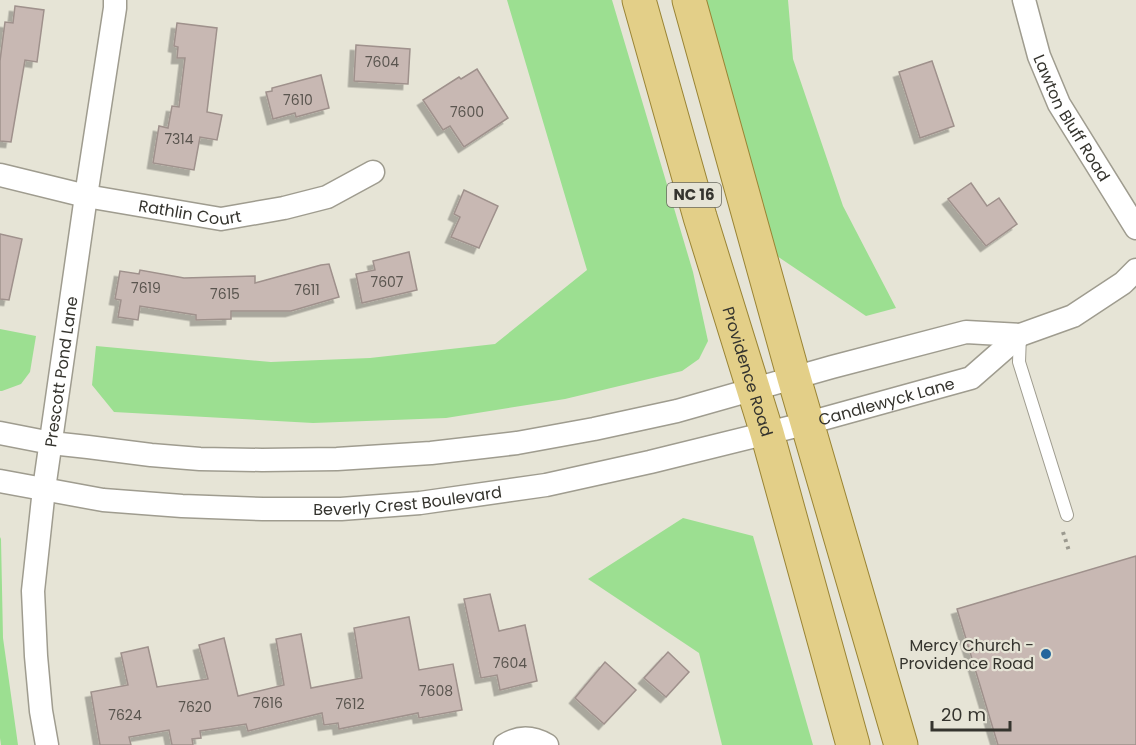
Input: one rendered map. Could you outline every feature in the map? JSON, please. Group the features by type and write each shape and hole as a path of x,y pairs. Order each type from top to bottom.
{"main road":[{"name":"Providence Road","path":"639,0 700,217 767,433 853,745"},
{"name":"NC 16","path":"689,0 794,378 901,745"}],"street":[{"name":"Prescott Pond Lane","path":"47,745 37,667 33,591 44,489 86,196 116,8 115,0"},
{"name":"Lawton Bluff Road","path":"1024,0 1039,56 1059,104 1136,228"},
{"name":"Rathlin Court","path":"0,175 86,196 221,219 284,208 327,197 373,172"},
{"name":"Candlewyck Lane","path":"808,423 971,378 1020,335 1073,316 1123,283 1136,270"},
{"name":"Candlewyck Lane","path":"794,378 966,332 1020,335"},
{"path":"0,433 152,455 210,459 337,459 431,453 594,429 677,411 794,378"},
{"name":"Beverly Crest Boulevard","path":"0,481 103,500 182,506 263,509 375,507 546,485 808,423"},
{"path":"505,745 523,738 534,739 547,745"}],"lane":[{"path":"1020,335 1019,362 1067,515"}],"green space":[{"path":"507,0 612,0 693,272 708,341 699,359 682,371 565,399 446,418 313,423 114,412 92,385 96,346 271,362 370,358 495,344 587,270"},
{"path":"697,0 788,0 793,59 843,206 896,308 866,316 771,252"},
{"path":"0,329 36,336 30,372 21,384 2,391 0,391"},
{"path":"683,518 753,536 813,745 722,745 699,653 588,579"},
{"path":"0,537 3,638 18,745 1,745 0,738"}],"building":[{"path":"15,6 44,10 37,62 25,60 11,142 0,141 0,61 5,22 13,23"},
{"path":"177,23 217,28 207,112 222,115 217,140 200,137 194,170 153,163 159,126 168,128 172,106 179,107 185,58 177,58 178,47 174,46"},
{"path":"356,45 410,49 408,84 354,81"},
{"path":"932,61 954,126 920,138 899,72"},
{"path":"477,69 508,118 464,147 450,126 443,130 423,100 459,77 461,79"},
{"path":"321,75 329,108 296,117 295,113 273,119 266,92 272,91 272,88"},
{"path":"971,183 987,206 999,198 1017,224 986,246 948,199"},
{"path":"464,190 498,206 479,248 451,237 460,217 454,214"},
{"path":"0,234 22,239 9,300 0,299"},
{"path":"409,252 417,290 362,303 356,274 375,270 373,261"},
{"path":"329,264 339,297 291,311 231,311 231,319 196,320 196,315 140,306 138,320 118,317 121,300 115,299 120,271 139,274 140,270 184,278 255,276 255,283"},
{"name":"Mercy Church - Providence Road","path":"1136,556 1136,745 998,745 957,609"},
{"path":"490,594 499,631 525,625 537,681 500,690 497,675 481,678 464,599"},
{"path":"409,617 419,670 453,664 462,710 419,718 418,713 339,729 338,723 324,725 322,713 248,731 246,724 200,731 201,738 192,739 193,745 172,745 169,730 129,737 131,745 100,745 91,692 128,685 121,653 148,647 157,687 208,679 199,645 224,638 238,696 284,685 276,639 301,634 311,688 362,678 354,628"},
{"path":"668,652 689,672 666,697 644,678"},
{"path":"605,662 636,690 604,724 575,698"}],"place":[{"name":"Mercy Church - Providence Road","path":"1046,654"}]}
